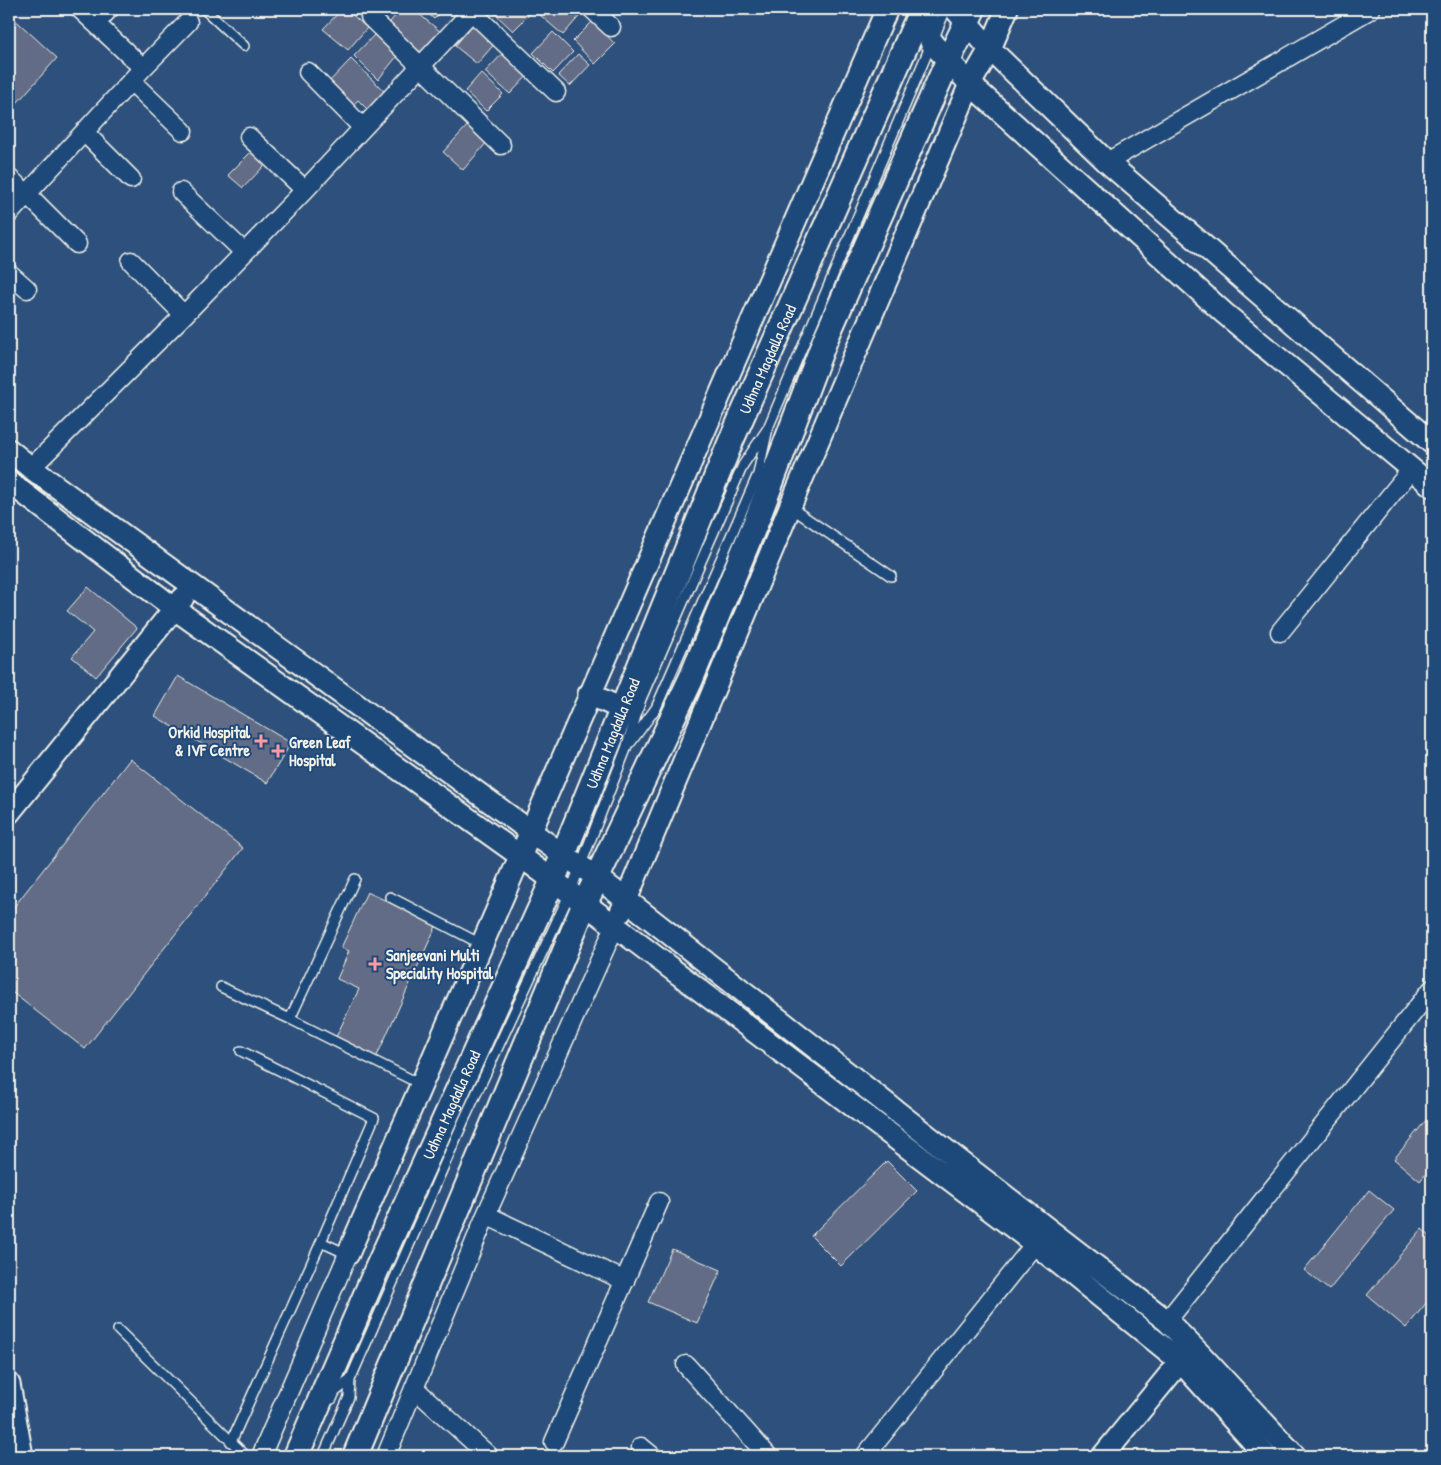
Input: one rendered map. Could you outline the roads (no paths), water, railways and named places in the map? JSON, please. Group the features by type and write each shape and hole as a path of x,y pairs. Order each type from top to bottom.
{"main road":[{"name":"Udhna Magdalla Road","path":"296,1456 376,1271 569,892 580,866 622,709 730,441 922,9"},
{"name":"Udhna Magdalla Road","path":"355,1456 569,892 580,866 691,679 758,517 825,340 948,61 965,14"}],"street":[{"path":"80,9 96,23 183,132"},
{"path":"96,23 109,9"},
{"path":"592,9 611,27"},
{"path":"261,1456 519,854 887,9"},
{"path":"926,9 931,42 970,84 1224,313 1432,486"},
{"path":"386,1456 486,1215 615,926 790,507 970,84 990,49 1007,9"},
{"path":"1107,162 1371,9"},
{"path":"31,468 184,315 305,190 471,10 556,92"},
{"path":"965,14 990,49 1107,162 1432,443"},
{"path":"370,17 501,145"},
{"path":"9,214 188,22"},
{"path":"308,72 363,128"},
{"path":"84,132 131,179"},
{"path":"249,137 305,190"},
{"path":"9,178 78,244"},
{"path":"181,192 244,252"},
{"path":"131,261 184,315"},
{"path":"9,272 27,289"},
{"path":"9,450 193,587 626,900 1186,1354 1295,1456"},
{"path":"1280,632 1411,470"},
{"path":"9,482 175,609 519,854 1040,1236 1167,1321 1186,1354 1266,1456"},
{"path":"9,813 193,587"},
{"path":"589,694 622,709"},
{"path":"1167,1321 1432,989"},
{"path":"554,1442 659,1202"},
{"path":"486,1215 625,1281"},
{"path":"865,1456 1040,1236"},
{"path":"1111,1453 1186,1354"},
{"path":"686,1365 768,1456"},
{"path":"9,1384 22,1456"},
{"path":"414,1388 489,1456"}],"lane":[{"path":"204,9 244,46"},
{"path":"626,749 656,708 758,474 768,428 946,9"},
{"path":"580,866 626,749 641,699 743,465 768,428"},
{"path":"790,507 891,576"},
{"path":"290,1019 355,879"},
{"path":"324,1456 349,1397 350,1380 464,1120 569,892"},
{"path":"390,897 481,944"},
{"path":"221,987 420,1084"},
{"path":"231,1442 321,1242 374,1118 241,1051"},
{"path":"321,1242 348,1254"},
{"path":"118,1330 246,1456"},
{"path":"327,1410 335,1392 350,1380"}],"place":[{"name":"Orkid Hospital & IVF Centre","path":"261,741"},
{"name":"Green Leaf Hospital","path":"278,751"},
{"name":"Sanjeevani Multi Speciality Hospital","path":"375,964"}]}
